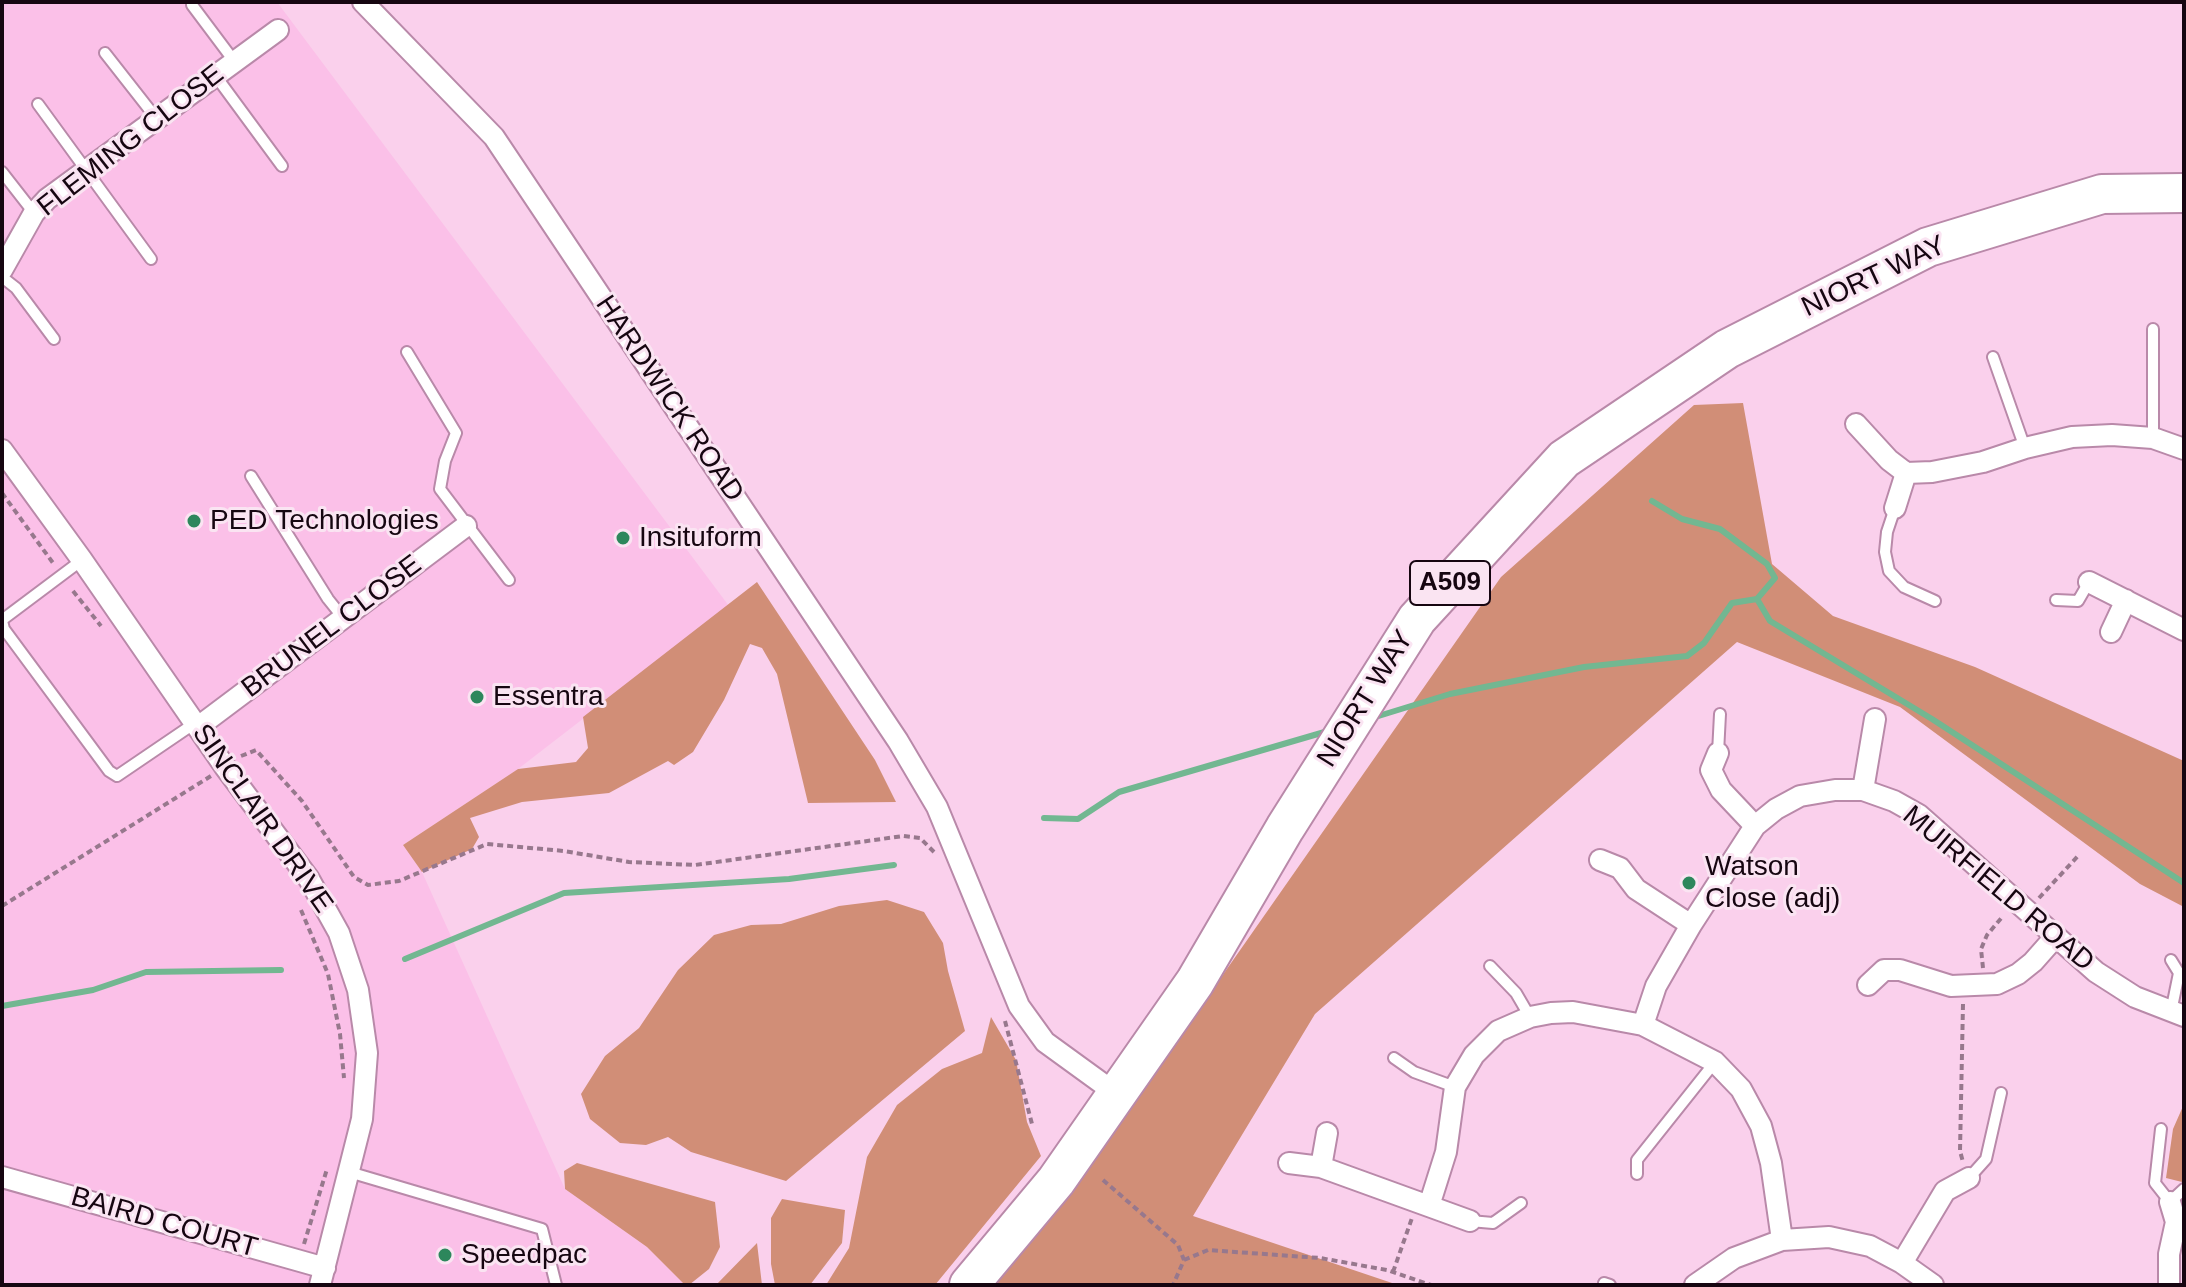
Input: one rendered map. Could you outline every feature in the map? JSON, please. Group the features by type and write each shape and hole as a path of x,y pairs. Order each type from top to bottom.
{"highway":[{"name":"NIORT WAY","path":"969,1285 1056,1181 1195,982 1285,828 1417,619 1564,459 1727,349 1928,247 2102,194 2184,193"}],"street":[{"name":"HARDWICK ROAD","path":"363,2 494,137 898,741 937,807 1019,1006 1045,1042 1118,1095"},
{"name":"FLEMING CLOSE","path":"2,270 34,213 47,199 278,30"},
{"path":"1856,424 1889,460 1906,473 1932,472 1983,462 2072,437 2112,435 2153,438 2184,449"},
{"name":"SINCLAIR DRIVE","path":"2,450 196,725 218,775 309,879 339,933 358,990 367,1053 362,1119 323,1277"},
{"path":"1895,508 1906,473"},
{"name":"BRUNEL CLOSE","path":"196,725 344,619 466,526"},
{"path":"2089,582 2184,630"},
{"path":"2111,632 2126,600"},
{"path":"1863,790 1875,719"},
{"path":"1718,753 1711,770 1721,790 1755,826"},
{"name":"MUIRFIELD ROAD","path":"1643,1025 1656,986 1755,826 1776,809 1800,796 1835,790 1863,790 1894,801 1919,815 2096,972 2135,997 2177,1014"},
{"path":"1600,860 1620,868 1636,889 1691,925"},
{"path":"1868,985 1884,970 1900,970 1951,986 1997,984 2018,974 2033,962 2056,936"},
{"path":"1423,1204 1446,1152 1455,1087 1474,1055 1498,1031 1530,1017 1573,1012 1643,1025 1715,1062 1741,1089 1761,1126 1771,1163 1782,1240"},
{"path":"1321,1167 1327,1133"},
{"path":"1289,1163 1321,1167 1470,1221"},
{"name":"BAIRD COURT","path":"2,1177 323,1277"},
{"path":"1902,1263 1945,1191 1969,1178"},
{"path":"2169,1285 2169,1254 2176,1222 2177,1196"},
{"path":"1695,1285 1717,1274 1734,1258 1782,1240 1829,1237 1870,1246 1933,1285"}],"lane":[{"path":"192,5 234,61"},
{"path":"105,53 156,118"},
{"path":"215,75 282,166"},
{"path":"38,104 151,259"},
{"path":"2,172 34,213"},
{"path":"2,277 16,288 54,339"},
{"path":"2153,329 2153,438"},
{"path":"407,352 456,433 445,461 440,489 509,580"},
{"path":"1993,357 2025,448"},
{"path":"251,476 328,599 344,619"},
{"path":"1895,508 1887,532 1885,552 1889,571 1904,587 1935,601"},
{"path":"82,560 2,621 4,629 109,771 117,776 196,725"},
{"path":"2056,600 2078,601 2089,582"},
{"path":"1718,753 1720,714"},
{"path":"2171,960 2179,973 2177,1014"},
{"path":"1490,966 1516,993 1530,1017"},
{"path":"1394,1058 1414,1072 1455,1087"},
{"path":"1637,1174 1637,1160 1715,1062"},
{"path":"1969,1178 1986,1159 2001,1093"},
{"path":"2161,1129 2155,1183 2177,1196"},
{"path":"349,1172 542,1229 556,1285"},
{"path":"1470,1221 1493,1223 1521,1203"}],"path":[{"path":"2,493 53,563"},
{"path":"2,906 218,775 247,752 256,750 302,801 354,877 368,885 399,881 487,844 564,851 629,862 695,865 903,836 920,838 940,858"},
{"path":"300,906 328,974 340,1034 343,1092"},
{"path":"1003,1015 1032,1124"},
{"path":"303,1246 328,1167"},
{"path":"1103,1180 1178,1245 1184,1260"},
{"path":"1393,1272 1423,1204"},
{"path":"1173,1285 1184,1260 1208,1250 1320,1258 1393,1272 1431,1285"}],"shaded area":[{"path":"2,2 277,2 729,606 518,769 403,845 422,872 565,1189 647,1247 685,1285 2,1285"},
{"path":"1743,403 1772,564 1833,616 1975,667 2184,761 2184,907 2140,884 1900,707 1737,642 1315,1014 1193,1216 1398,1285 988,1285 1061,1202 1108,1139 1501,577 1694,405"},
{"path":"757,582 875,760 896,802 808,803 777,674 762,648 750,644 724,700 693,752 674,765 668,761 609,793 522,802 470,818 479,837 472,849 422,872 403,845 518,769 576,762 588,748 583,717"},
{"path":"887,900 924,912 943,943 965,1031 786,1181 691,1152 668,1137 646,1145 620,1143 590,1119 581,1094 605,1056 639,1028 678,970 714,935 751,925 781,924 839,906"},
{"path":"991,1017 1016,1060 1027,1122 1041,1156 935,1285 826,1285 849,1248 867,1157 897,1105 942,1069 982,1053"},
{"path":"2184,1104 2182,1182 2166,1178 2173,1129"},
{"path":"577,1163 715,1202 720,1247 709,1269 685,1285 647,1247 565,1189 564,1171"},
{"path":"782,1199 845,1210 842,1243 810,1285 775,1285 771,1264 771,1218"},
{"path":"757,1243 762,1285 716,1285"}],"waterway":[{"path":"1652,501 1682,519 1720,529 1767,564 1775,578 1757,599"},
{"path":"1372,718 1450,694 1584,667 1687,656 1704,643 1732,603 1757,599 1770,621 1932,719 2184,883"},
{"path":"1044,818 1078,819 1119,792 1328,731"},
{"path":"405,959 564,893 789,879 894,865"},
{"path":"2,1006 93,990 146,972 281,970"}],"place":[{"name":"PED Technologies","path":"194,521"},
{"name":"Insituform","path":"623,538"},
{"name":"Essentra","path":"477,697"},
{"name":"Watson Close (adj)","path":"1689,883"},
{"name":"Speedpac","path":"445,1255"}]}
